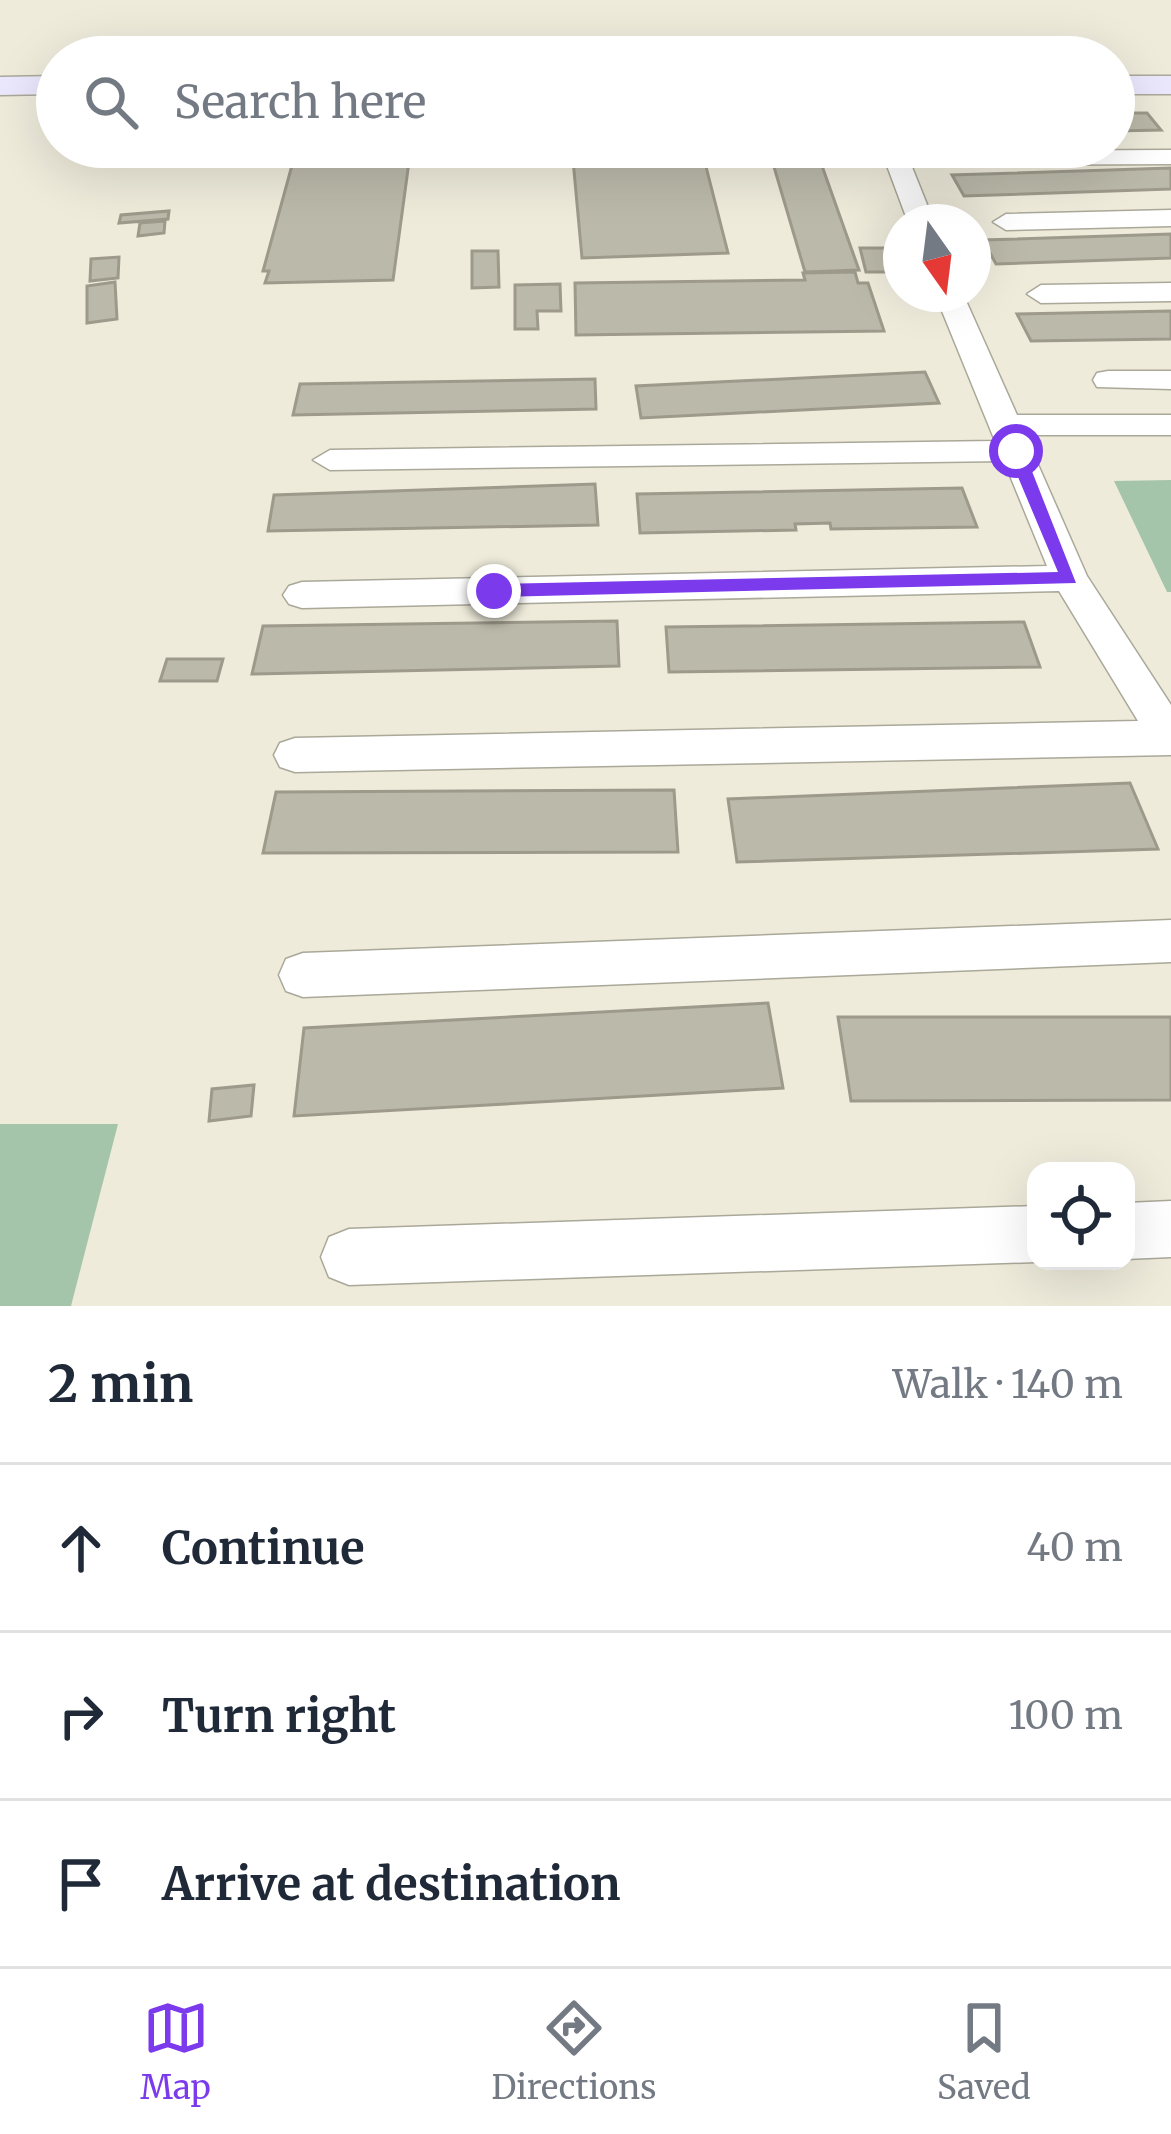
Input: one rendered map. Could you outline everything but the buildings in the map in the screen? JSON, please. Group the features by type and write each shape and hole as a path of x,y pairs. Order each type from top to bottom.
{"street":[{"path":"0,86 36,85"},
{"path":"1135,86 1171,85"},
{"path":"1135,157 1171,157"},
{"path":"900,168 914,204"},
{"path":"1006,222 1171,218"},
{"path":"1041,294 1171,292"},
{"path":"956,312 1070,578 1170,738"},
{"path":"1108,380 1171,380"},
{"path":"330,460 1009,438 1171,425"},
{"path":"302,595 1070,578"},
{"path":"295,754 1170,738"},
{"path":"303,975 1171,941"},
{"path":"1135,1231 1171,1229"},
{"path":"349,1257 1027,1234"}],"green space":[{"path":"1171,480 1171,592 1167,592 1114,481"},
{"path":"0,1124 118,1124 71,1306 0,1306"}],"route":[{"path":"494,591 1070,578 1016,451"}]}
